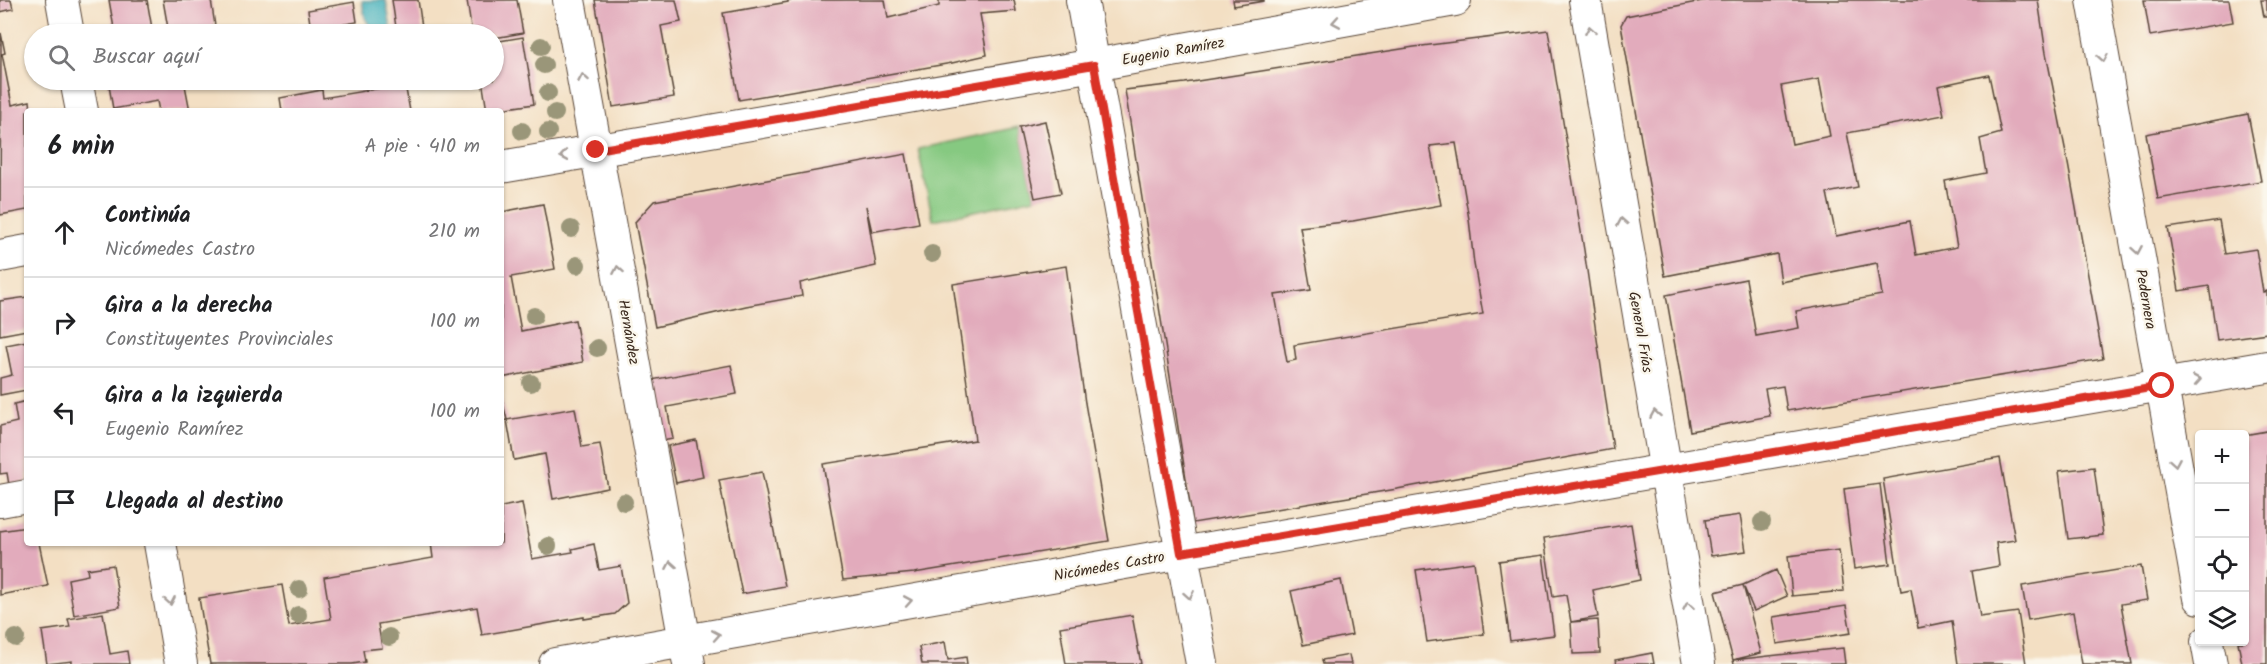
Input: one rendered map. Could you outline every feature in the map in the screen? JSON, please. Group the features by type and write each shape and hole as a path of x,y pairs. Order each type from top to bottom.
{"street":[{"path":"62,0 66,24"},
{"name":"Hernández","path":"569,0 686,652"},
{"path":"1082,0 1202,664"},
{"name":"Eugenio Ramírez","path":"504,166 1455,0"},
{"name":"General Frías","path":"1585,0 1699,664"},
{"name":"Pedernera","path":"2093,0 2198,592"},
{"path":"78,90 81,108"},
{"path":"0,256 24,252"},
{"name":"Nicómedes Castro","path":"555,664 686,652 1181,553 2267,367"},
{"path":"0,501 24,497"},
{"path":"161,546 181,664"},
{"path":"2208,646 2211,664"}],"green space":[{"path":"1019,127 1035,198 933,220 918,149"}],"water":[{"path":"386,0 390,24 368,24 362,1"}],"building":[{"path":"0,0 11,0 13,9 0,12"},
{"path":"109,0 147,0 151,24 113,24"},
{"path":"163,0 211,0 215,24 167,24"},
{"path":"392,0 418,0 422,24 396,24"},
{"path":"467,0 517,0 523,33 504,36 504,24 471,24"},
{"path":"595,0 676,0 681,22 661,26 674,97 613,107"},
{"path":"788,0 885,0 888,18 939,6 939,0 1014,0 1016,11 980,14 987,55 739,100 723,13 788,2"},
{"path":"1233,0 1264,0 1264,1 1234,6"},
{"path":"1707,0 2038,0 2103,359 1787,411 1783,386 1765,389 1770,416 1690,431 1666,295 1746,279 1756,336 1799,328 1796,311 1882,295 1877,263 1781,282 1777,254 1665,276 1621,25 1626,16","holes":["1989,75 2001,133 1980,139 1986,173 1945,181 1957,247 1916,255 1910,221 1836,236 1827,193 1858,187 1847,133 1944,115 1938,86","1819,79 1830,136 1792,144 1781,86"]},
{"path":"2144,0 2229,0 2233,22 2150,36"},
{"path":"2261,0 2267,0 2267,17 2264,17"},
{"path":"354,2 357,22 310,24 308,10"},
{"path":"1548,30 1584,250 1613,449 1397,489 1193,523 1125,90 1185,83 1414,47","holes":["1456,143 1483,314 1294,345 1296,360 1287,362 1275,295 1311,290 1300,227 1353,221 1441,205 1430,146"]},
{"path":"1,33 5,53 2,54 12,105 30,101 31,108 24,108 24,211 0,215"},
{"path":"523,37 534,104 504,108 487,108 484,90 504,90 504,40"},
{"path":"110,90 186,90 189,108 158,108 157,101 113,108"},
{"path":"322,90 323,98 370,90 406,90 409,108 282,108 280,98"},
{"path":"2248,114 2261,181 2158,199 2146,134"},
{"path":"1045,121 1061,193 1035,198 1019,127"},
{"path":"906,154 919,223 872,232 866,206 876,266 800,283 802,296 655,327 635,222 654,201"},
{"path":"543,204 555,269 511,277 521,331 575,320 583,362 504,377 504,211"},
{"path":"2219,220 2225,254 2256,249 2263,292 2267,291 2267,333 2217,340 2209,286 2179,291 2168,228"},
{"path":"1066,266 1085,403 1109,541 914,573 843,580 823,464 975,440 953,284"},
{"path":"24,297 24,331 0,335 0,301"},
{"path":"24,342 24,391 0,395 0,378 12,375 6,345"},
{"path":"731,365 737,394 667,407 673,439 657,442 646,381"},
{"path":"24,402 24,482 9,485 7,473 0,474 0,426 17,422 14,404"},
{"path":"575,408 582,447 600,444 608,488 553,499 545,454 514,460 507,420"},
{"path":"2267,431 2267,664 2242,664 2239,646 2249,646 2249,434"},
{"path":"696,440 703,477 676,483 668,446"},
{"path":"2000,458 2015,540 1996,543 1999,566 1972,571 1980,617 2018,612 2026,664 1958,664 1952,621 1918,628 1911,589 1901,591 1883,479"},
{"path":"2094,467 2103,535 2068,539 2059,471"},
{"path":"762,472 785,586 742,594 719,480"},
{"path":"1880,484 1890,564 1854,569 1844,489"},
{"path":"522,503 532,559 573,552 572,549 594,544 599,570 621,566 627,603 615,614 584,619 584,617 482,635 477,607 378,624 382,648 363,650 365,662 352,664 210,664 199,598 282,585 289,626 331,619 324,577 433,558 431,546 504,546 504,506"},
{"path":"1740,515 1746,551 1711,556 1705,520"},
{"path":"1631,524 1640,580 1593,590 1598,617 1571,622 1566,595 1553,597 1544,538"},
{"path":"24,527 24,546 40,546 48,586 0,595 0,531"},
{"path":"1839,550 1844,591 1792,596 1788,556"},
{"path":"1543,555 1554,635 1510,641 1499,561"},
{"path":"1474,562 1484,634 1427,642 1416,570"},
{"path":"113,565 120,607 74,615 68,579 88,575 87,569"},
{"path":"2141,566 2147,600 2121,604 2132,664 2082,664 2073,612 2028,620 2022,586"},
{"path":"1776,570 1787,596 1754,611 1743,585"},
{"path":"1341,580 1352,635 1303,645 1291,591"},
{"path":"1743,585 1761,653 1733,660 1843,648 1845,664 1734,664 1715,592"},
{"path":"1846,606 1851,633 1777,644 1773,617"},
{"path":"103,613 110,654 127,651 129,664 72,664 72,661 47,664 42,631 70,627 68,619"},
{"path":"1132,615 1141,664 1066,664 1060,627"},
{"path":"1598,620 1600,653 1573,654 1571,622"},
{"path":"945,642 948,660 966,657 967,664 922,664 919,647"},
{"path":"1652,653 1654,664 1616,664 1615,660"},
{"path":"1349,655 1351,664 1323,664 1322,660"}],"route":[{"path":"596,150 1094,65 1181,553 2162,386"}]}
